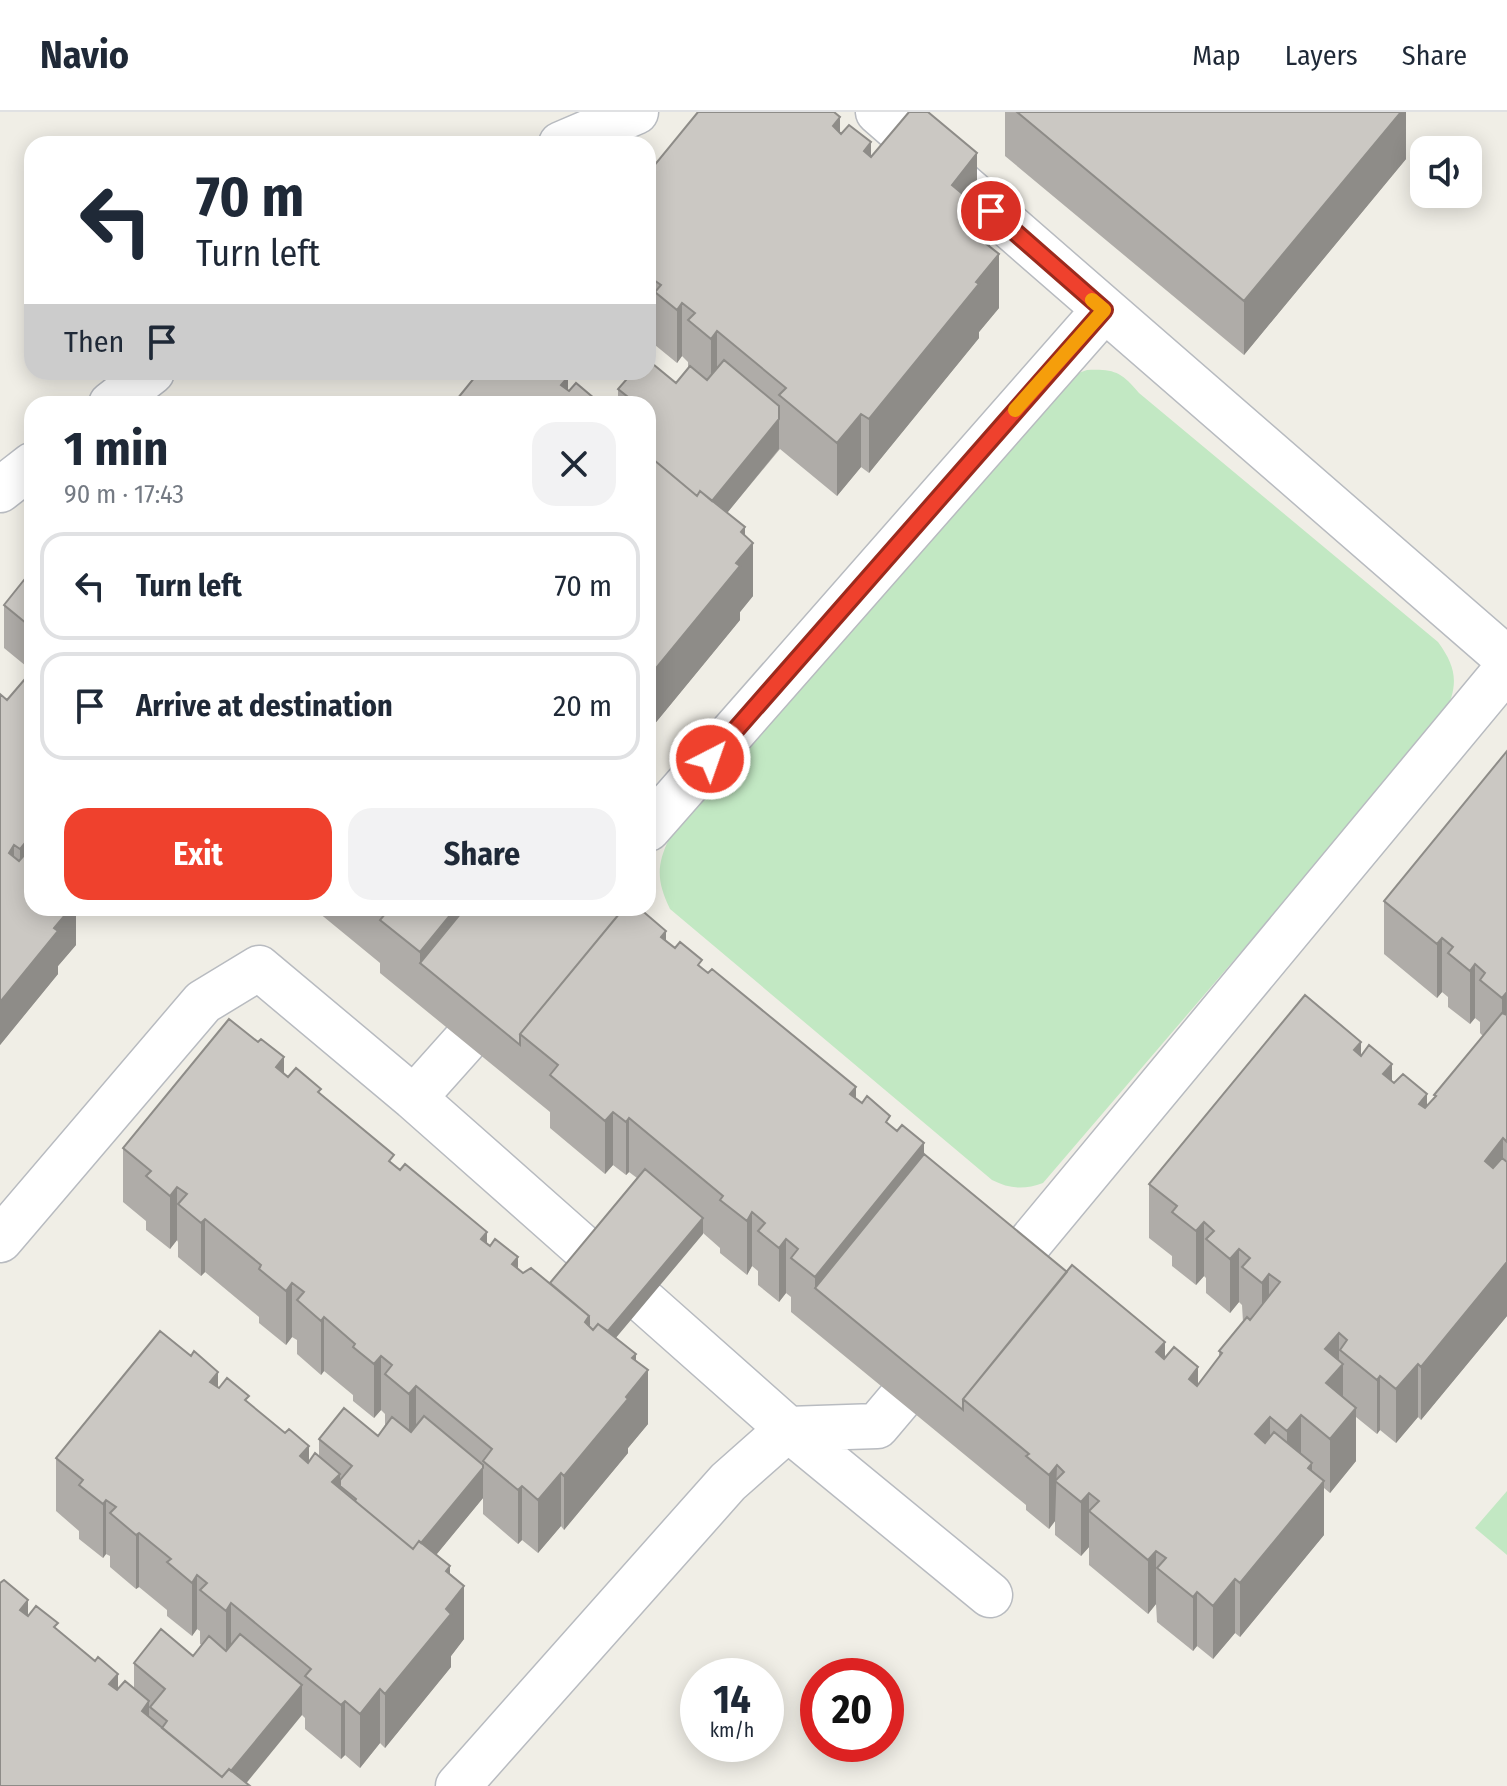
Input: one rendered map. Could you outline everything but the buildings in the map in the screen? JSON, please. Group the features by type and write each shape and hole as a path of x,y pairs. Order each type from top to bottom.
{"lane":[{"path":"580,136 636,112"},
{"path":"878,112 1507,659"},
{"path":"656,820 1104,310"},
{"path":"121,396 142,380"},
{"path":"0,490 24,471"},
{"path":"1009,1268 1507,668"},
{"path":"0,1240 203,1002 259,968 414,1098 588,1252"},
{"path":"414,1098 464,1042"},
{"path":"646,1303 788,1429 990,1595"},
{"path":"458,1786 728,1482 788,1429 877,1426 899,1400"}],"green space":[{"path":"1087,370 1111,371 1122,376 1438,642 1449,660 1454,686 1444,715 1043,1183 1017,1188 992,1180 670,909 661,882 660,866 669,839 1073,375"},
{"path":"1507,1491 1507,1555 1475,1528"}],"slow traffic":[{"path":"1015,410 1104,310 1092,300"}],"route":[{"path":"710,759 1104,310 991,211"}]}
